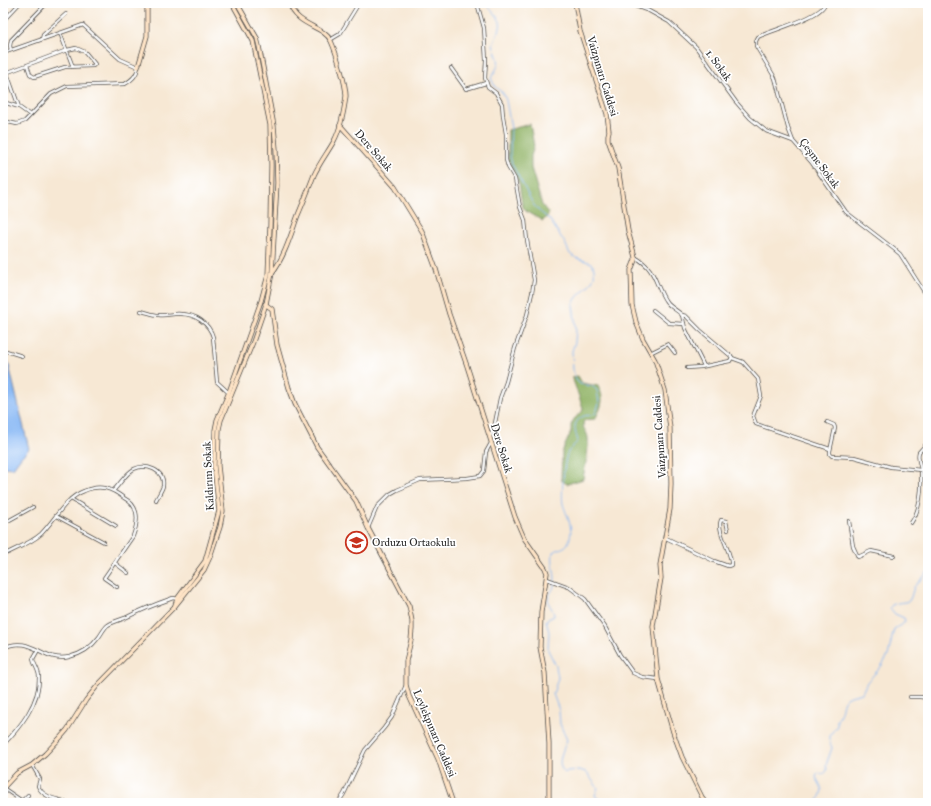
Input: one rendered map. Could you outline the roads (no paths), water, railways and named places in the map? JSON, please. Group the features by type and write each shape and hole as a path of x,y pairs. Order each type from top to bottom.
{"street":[{"path":"3,21 20,3"},
{"path":"11,50 11,40 47,3"},
{"path":"3,121 17,124 25,121 51,94 67,86 125,84 132,80 137,73 147,36 147,3"},
{"name":"Kaldırım Sokak","path":"230,393 232,380 245,348 268,275 272,186 270,125 253,41 232,3"},
{"path":"237,3 257,39 274,126 277,183 272,273 268,275"},
{"path":"289,3 296,16 326,34 330,40 340,34 360,3"},
{"path":"477,3 484,28 486,83 488,87 496,93 502,104 502,116 506,134 506,160 515,179 520,207 525,220 534,280 526,319 515,348 490,438"},
{"name":"Vaizpınarı Caddesi","path":"575,3 580,31 607,114 609,131 608,140 618,168 628,231 635,257 631,270 632,305 634,316 639,331 652,352 665,390 670,428 671,484 670,509 666,527 666,538 660,564 661,578 653,626 658,679 673,732 682,757 705,803"},
{"name":"1. Sokak","path":"627,3 649,10 669,22 692,43 736,102 750,118 766,131 793,141"},
{"name":"Çeşme Sokak","path":"825,3 823,8 817,13 766,33 758,38 756,41 756,46 773,72 793,141 812,163 846,212 900,254 928,298"},
{"path":"42,39 43,35 66,14"},
{"path":"3,53 83,25 120,59 138,67"},
{"path":"60,33 73,67"},
{"name":"Kaldırım Sokak","path":"3,788 17,773 32,765 45,754 67,730 86,700 98,685 175,606 178,599 207,564 222,518 223,505 218,466 219,430 221,420 230,393 249,354 266,304 272,273 278,265 292,235 317,168 335,139 345,104 345,84 330,40"},
{"path":"3,74 7,72 67,50 76,48 79,48 85,52 95,64 93,66 65,68 34,77 30,74 27,65"},
{"path":"3,62 19,107"},
{"path":"451,68 466,89 486,83"},
{"path":"3,102 19,107 30,115"},
{"name":"Dere Sokak","path":"340,124 395,187 422,231 436,269 449,314 515,517 527,544 545,568 547,579"},
{"path":"635,257 647,265 665,300 673,308 682,315 686,316 703,333 730,354 732,358 743,362 758,379 761,396 753,416 756,424 830,449"},
{"path":"261,301 266,304"},
{"name":"Leylekpınarı Caddesi","path":"266,304 272,309 277,345 295,404 317,447 356,501 368,528 394,575 410,610 412,634 406,661 406,685 409,696 438,759 453,803"},
{"path":"653,310 669,323 684,324"},
{"path":"141,311 159,315 181,313 198,318 205,323 211,331 217,382 230,393"},
{"path":"682,315 684,324 704,366"},
{"path":"652,352 668,344 675,353"},
{"path":"3,350 22,356"},
{"path":"688,368 730,361 732,358"},
{"path":"828,422 834,425 835,428 830,449 830,454 832,456 854,457 886,466 921,470"},
{"path":"368,528 377,507 396,490 420,480 480,476 484,471 486,452 491,442"},
{"path":"911,523 919,503 921,470 918,460 919,452 928,442"},
{"path":"114,490 132,470 148,467 160,474 163,480 163,487 156,500"},
{"path":"3,555 37,537 71,500 81,492 90,489 102,488 114,490 132,504 136,511 135,530 133,536 104,578 117,588"},
{"path":"71,500 116,526"},
{"path":"3,526 6,522 33,507"},
{"path":"56,516 104,542"},
{"path":"666,538 714,561 728,566 730,565 731,561 725,546 720,525 721,520 726,521 728,530"},
{"path":"849,521 853,546 858,557 871,551 894,556"},
{"path":"115,563 128,573"},
{"path":"550,803 549,744 545,678 540,647 542,607 547,579 569,587 585,598 605,627 620,655 633,672 642,677 658,679"},
{"path":"3,648 10,644 18,643 24,644 56,658 76,655 86,650 110,624 148,607 173,598 178,599"},
{"path":"3,745 15,733 33,703 40,676 33,659 38,650"},
{"path":"338,803 344,794 365,750 392,717 406,685"},
{"path":"910,697 928,698"},
{"path":"32,765 40,779 38,786 40,790 51,798 64,801"},
{"path":"3,788 22,802 28,794"}],"water":[{"path":"3,353 6,353 29,449 13,468 3,467"}],"waterway":[{"path":"486,3 500,21 500,29 493,44 498,58 498,64 491,78 495,87 503,93 506,100 511,128 510,156 512,164 533,204 550,220 565,243 570,254 576,258 592,263 594,270 592,281 579,294 573,305 576,328 575,342 572,351 573,370 576,380 580,384 592,386 597,390 599,403 596,413 584,416 577,421 575,427 578,441 569,451 565,462 562,500 570,523 571,533 567,545 553,553 555,582 548,601 554,616 546,620 549,632 548,650 556,666 558,678 553,694 559,710 560,724 567,740 561,757 561,766 565,773 567,771 579,770 586,772 598,788 595,795 596,797 606,803"},
{"path":"817,803 822,790 816,777 818,773 822,774 827,770 826,765 832,748 829,736 837,726 837,719 839,717 843,702 849,696 862,693 867,682 880,668 888,656 894,629 905,621 904,618 895,614 890,608 894,604 909,601 914,587 928,572"}],"place":[{"name":"Orduzu Ortaokulu","path":"356,542"}]}
